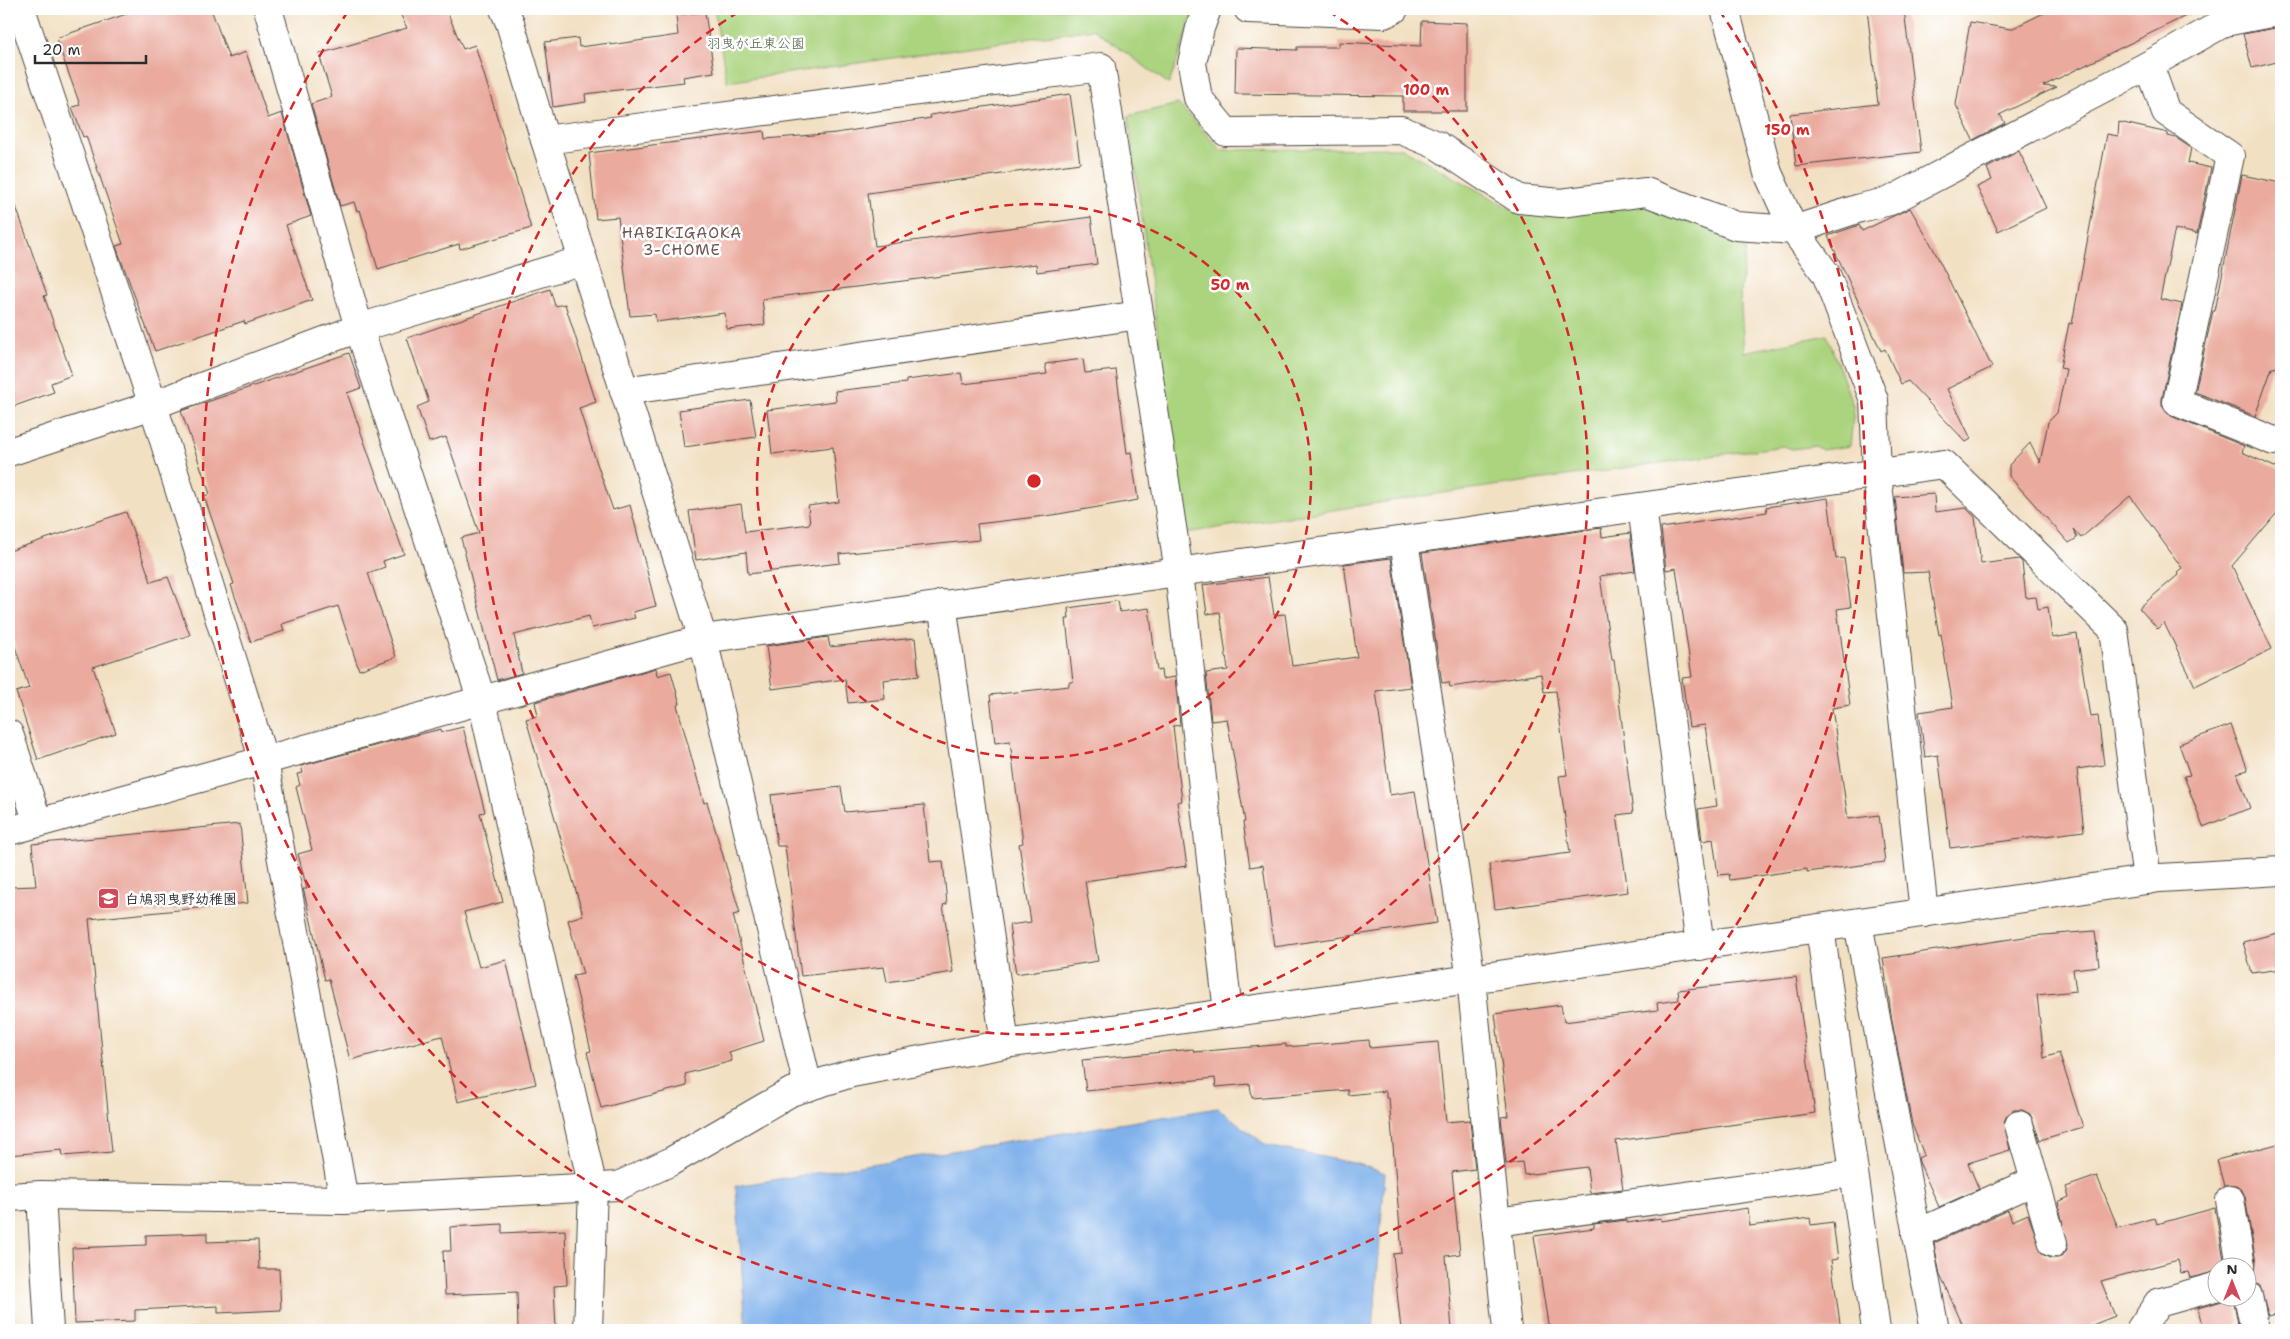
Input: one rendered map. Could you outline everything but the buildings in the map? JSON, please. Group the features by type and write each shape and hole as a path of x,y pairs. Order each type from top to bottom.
{"street":[{"path":"21,9 153,405 264,761 344,1200"},
{"path":"268,9 359,328 482,701 593,1188 588,1330"},
{"path":"504,9 510,23 545,140 703,639 808,1087"},
{"path":"1208,9 1200,28 1192,63 1198,98 1226,132 1401,130 1437,145 1519,199 1561,203 1646,192 1736,226 1794,230 1860,208 1890,201 2149,65 2226,15 2281,11"},
{"path":"1248,9 1384,14 1394,9"},
{"path":"1720,11 1768,173 1794,230 1826,274 1874,400 1877,474 1924,914"},
{"path":"2149,65 2166,112 2230,156 2177,402 2274,441 2281,440"},
{"path":"545,140 1101,67 1178,572 1228,1013"},
{"path":"9,452 153,405 359,328 583,260"},
{"path":"624,391 1139,315"},
{"path":"9,831 703,639 1944,464 2114,630 2147,880"},
{"path":"1642,507 1700,946"},
{"path":"1404,540 1471,979 1507,1330"},
{"path":"942,604 1005,1044"},
{"path":"9,734 38,823"},
{"path":"9,1197 41,1195 344,1200 618,1186 670,1162 791,1092 852,1073 1005,1044 1924,914 2147,880 2281,871"},
{"path":"1858,923 1935,1330"},
{"path":"1820,928 1876,1330"},
{"path":"2019,1125 2053,1243"},
{"path":"1496,1222 1854,1173"},
{"path":"1916,1234 2034,1181"},
{"path":"41,1195 49,1330"},
{"path":"2230,1200 2240,1256"},
{"path":"2140,1330 2158,1303 2208,1289"},
{"path":"2250,1306 2256,1330"}],"green space":[{"name":"羽曳が丘東公園","path":"714,9 1195,9 1169,84 1093,29 727,82"},
{"path":"1178,104 1221,150 1402,148 1511,209 1644,202 1747,242 1740,292 1744,352 1827,335 1854,408 1850,446 1822,450 1816,446 1792,449 1783,446 1443,493 1185,533 1128,116"},
{"path":"9,777 20,811 9,814"}],"water":[{"path":"1218,1108 1267,1146 1358,1164 1385,1173 1373,1330 746,1330 736,1186"}],"place":[{"name":"白鳩羽曳野幼稚園","path":"109,899"}],"district":[{"name":"HABIKIGAOKA 3-CHOME","path":"682,242"}]}
